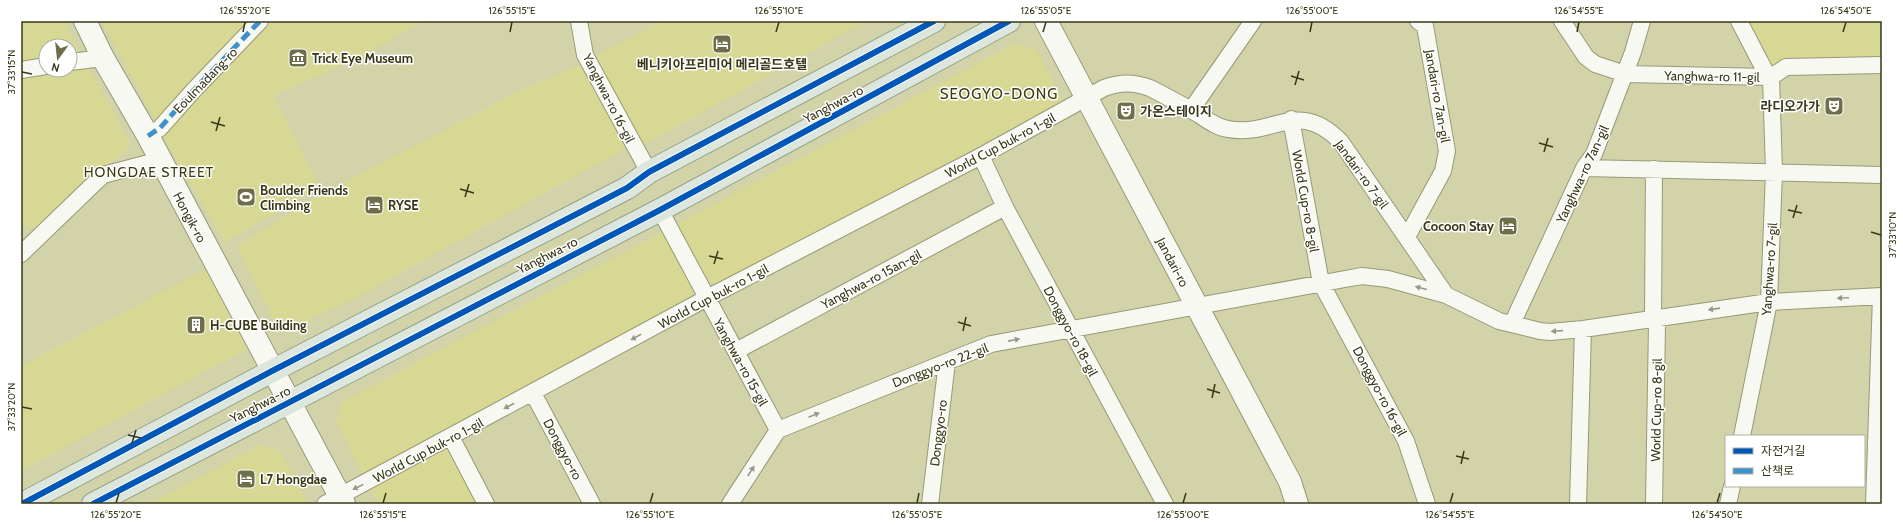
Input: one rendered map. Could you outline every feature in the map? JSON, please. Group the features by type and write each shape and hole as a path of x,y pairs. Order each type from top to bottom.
{"main road":[{"name":"Hongik-ro","path":"85,21 103,58 148,136 272,371 290,402 336,501"},
{"name":"Yanghwa-ro","path":"22,504 272,371 627,188 649,172 934,21"},
{"name":"Yanghwa-ro","path":"93,504 660,210 1009,21"},
{"name":"Jandari-ro","path":"1046,21 1196,307 1290,482 1297,504"}],"street":[{"name":"Eoulmadang-ro","path":"148,136 160,128 193,90 260,21"},
{"name":"Yanghwa-ro 16-gil","path":"579,21 585,55 649,172"},
{"path":"1191,110 1253,21"},
{"name":"Yanghwa-ro 11-gil","path":"1562,21 1586,57 1595,64 1625,74 1771,78 1786,67 1882,65"},
{"name":"Yanghwa-ro 7an-gil","path":"1512,324 1584,168 1594,154 1633,52 1642,21"},
{"path":"1739,21 1765,71 1771,78"},
{"name":"Jandari-ro 7an-gil","path":"1407,237 1443,171 1447,152 1424,23"},
{"path":"78,61 103,58"},
{"path":"21,70 38,67"},
{"name":"Yanghwa-ro 7-gil","path":"1742,435 1769,302 1774,172 1771,78"},
{"name":"Jandari-ro 7-gil","path":"1087,98 1104,88 1116,84 1138,84 1163,94 1227,129 1249,130 1291,120 1320,125 1332,132 1341,142 1446,294"},
{"name":"World Cup buk-ro 1-gil","path":"336,501 707,298 980,156 1087,98"},
{"name":"World Cup-ro 8-gil","path":"1291,120 1321,283"},
{"name":"Donggyo-ro 18-gil","path":"980,156 1005,207 1165,504"},
{"path":"21,254 103,175 160,160"},
{"path":"1584,168 1882,175"},
{"name":"World Cup-ro 8-gil","path":"1654,169 1653,318 1657,324 1654,504"},
{"name":"Yanghwa-ro 15an-gil","path":"736,351 1005,207"},
{"name":"Yanghwa-ro 15-gil","path":"660,210 778,430"},
{"path":"1196,307 1362,276 1388,279 1446,294 1499,321 1550,332 1582,329 1769,302 1882,296 1874,504"},
{"name":"Donggyo-ro 16-gil","path":"1321,283 1406,441 1427,504"},
{"name":"Donggyo-ro 22-gil","path":"778,430 991,344 1196,307"},
{"path":"1578,504 1582,329"},
{"name":"Donggyo-ro","path":"930,504 947,362"},
{"name":"Donggyo-ro","path":"533,393 592,504"},
{"path":"730,504 778,430"},
{"path":"451,437 486,504"},
{"path":"1728,504 1732,487"}],"shaded area":[{"path":"21,21 64,21 73,38 38,38 38,78 78,78 78,47 129,142 127,150 94,175 39,232 21,224"},
{"path":"102,21 424,21 355,59 273,96 320,187 225,242 170,148"},
{"path":"661,21 866,21 642,146 597,64 600,53"},
{"path":"1743,21 1882,21 1882,74 1771,76"},
{"path":"1014,44 1036,49 1063,101 718,285 708,281 677,224"},
{"path":"576,66 588,70 626,148 368,291 280,334 237,246 320,195 521,90"},
{"path":"662,232 693,289 690,299 363,474 336,423 342,402"},
{"path":"206,269 247,349 21,471 21,366"},
{"path":"260,445 280,451 308,503 149,504"},
{"path":"451,447 481,504 379,504 371,489"}],"marked path":[{"path":"148,136 160,128 260,21"}],"cycle path":[{"path":"22,504 272,371 627,188 649,172 934,21"},
{"path":"93,504 660,210 1009,21"}],"place":[{"name":"베니키아프리미어 메리골드호텔","path":"722,44"},
{"name":"Trick Eye Museum","path":"298,58"},
{"name":"라디오가가","path":"1834,106"},
{"name":"가온스테이지","path":"1126,111"},
{"name":"Boulder Friends Climbing","path":"246,197"},
{"name":"RYSE","path":"374,205"},
{"name":"Cocoon Stay","path":"1508,226"},
{"name":"H-CUBE Building","path":"196,325"},
{"name":"L7 Hongdae","path":"246,479"}],"district":[{"name":"SEOGYO-DONG","path":"999,94"},
{"name":"HONGDAE STREET","path":"149,172"}]}
